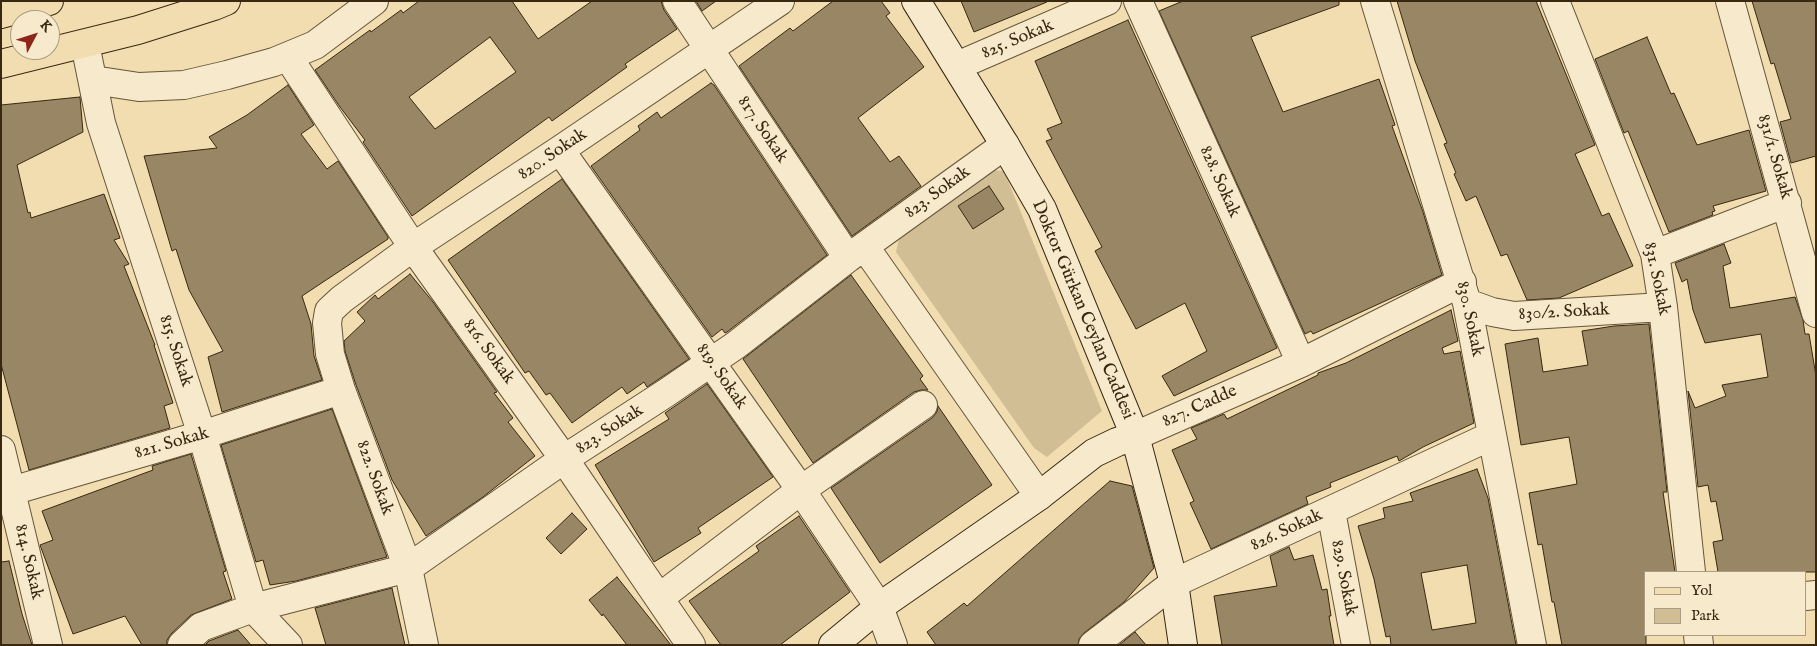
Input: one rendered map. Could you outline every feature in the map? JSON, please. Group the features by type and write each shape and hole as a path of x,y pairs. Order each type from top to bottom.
{"main road":[{"path":"1,14 49,1"},
{"path":"1,64 138,30 226,1"}],"street":[{"path":"93,80 138,87 184,85 227,75 288,57 315,45 374,1"},
{"name":"817. Sokak","path":"677,1 709,51 1039,496"},
{"name":"820. Sokak","path":"329,311 342,299 413,247 709,51 780,1"},
{"name":"Doktor Gürkan Ceylan Caddesi","path":"916,1 1005,145 1042,209 1135,436 1174,583 1183,645"},
{"name":"825. Sokak","path":"956,66 1108,1"},
{"name":"828. Sokak","path":"1138,1 1301,362"},
{"name":"830. Sokak","path":"1376,1 1465,292 1532,645"},
{"name":"831. Sokak","path":"1555,1 1655,254 1663,307 1691,571"},
{"name":"831/1. Sokak","path":"1730,1 1816,313"},
{"name":"815. Sokak","path":"85,44 101,123 202,435 253,608 288,645"},
{"name":"816. Sokak","path":"288,57 413,247 564,459 692,645"},
{"name":"823. Sokak","path":"182,645 201,627 253,608 408,568 564,459 666,394 736,345 857,252 1005,145"},
{"name":"819. Sokak","path":"560,150 801,490 878,607 893,645"},
{"path":"1655,254 1787,203"},
{"name":"827. Cadde","path":"833,645 878,607 1039,496 1094,453 1465,292"},
{"name":"830/2. Sokak","path":"1465,292 1492,312 1514,316 1663,307"},
{"name":"822. Sokak","path":"329,311 327,323 330,354 408,568 424,645"},
{"name":"821. Sokak","path":"6,492 202,435 342,390"},
{"path":"659,598 801,490 923,405"},
{"name":"826. Sokak","path":"1093,645 1174,583 1491,436"},
{"name":"814. Sokak","path":"1,450 6,492 48,645"},
{"name":"829. Sokak","path":"1330,511 1356,645"}],"green space":[{"path":"987,170 1004,171 1102,411 1047,457 1034,448 896,252 900,234"}],"building":[{"path":"419,1 512,1 538,39 592,1 661,1 664,10 677,29 625,64 627,67 552,121 549,117 412,216 363,142 365,140 315,70 370,30 371,32 401,10 403,13","holes":["490,37 516,72 435,129 409,97"]},
{"path":"696,1 716,1 702,11"},
{"path":"833,1 881,1 890,13 886,16 924,67 858,118 890,162 899,156 921,186 852,236 739,66 790,28 793,31"},
{"path":"961,1 1047,1 1047,2 974,32"},
{"path":"1183,1 1339,1 1339,5 1251,37 1283,112 1379,79 1395,125 1392,126 1423,212 1442,275 1313,334 1311,331 1305,334 1159,11"},
{"path":"1397,1 1536,1 1595,145 1575,154 1602,216 1609,213 1633,266 1559,298 1527,300 1507,254 1501,256 1476,196 1466,201 1454,174 1456,173 1444,144 1447,143 1415,61"},
{"path":"1752,1 1816,1 1816,156 1791,163 1780,122 1791,119 1774,63 1771,64"},
{"path":"1128,20 1277,348 1174,396 1162,376 1207,351 1185,303 1136,329 1095,251 1102,247 1046,141 1052,139 1047,129 1062,123 1035,61"},
{"path":"1647,37 1671,94 1674,93 1697,145 1749,130 1766,191 1713,206 1715,211 1712,212 1713,215 1669,232 1628,131 1624,133 1595,59"},
{"path":"711,83 827,255 727,332 725,333 722,329 712,337 591,166 640,130 638,126 657,112 661,118"},
{"path":"288,85 314,125 301,134 327,169 338,161 388,239 302,296 311,324 314,356 322,380 222,412 208,357 223,351 189,290 176,249 172,251 144,156 217,148 209,137 247,115"},
{"path":"80,97 83,132 17,165 28,213 30,212 31,218 104,194 120,238 114,240 129,264 124,266 155,345 173,403 164,406 170,428 29,470 1,364 1,105"},
{"path":"562,179 689,359 647,387 644,382 627,394 622,387 572,423 550,393 546,395 529,371 525,373 448,260"},
{"path":"989,186 1004,209 973,229 958,206"},
{"path":"1724,244 1731,263 1723,266 1730,308 1795,297 1803,320 1805,334 1809,334 1816,376 1816,572 1718,571 1713,542 1723,540 1716,501 1711,502 1708,485 1698,487 1688,391 1695,408 1726,396 1722,385 1768,377 1761,334 1705,343 1693,310 1687,279 1682,282 1675,263"},
{"path":"410,274 433,302 497,392 494,393 513,418 508,422 535,456 483,497 426,536 392,480 356,385 345,351 344,341 365,321 357,312 375,295 378,299"},
{"path":"851,275 923,376 920,379 928,390 914,392 813,463 743,359"},
{"path":"1451,310 1458,341 1442,348 1444,354 1460,351 1474,423 1423,447 1399,461 1397,456 1330,483 1331,487 1306,497 1308,504 1211,549 1190,503 1194,501 1172,450 1197,439 1191,428 1224,414 1227,419 1318,375 1318,373 1346,363"},
{"path":"1649,324 1667,492 1663,492 1675,571 1644,571 1644,636 1646,636 1646,645 1562,645 1542,544 1538,545 1529,493 1577,484 1569,437 1521,445 1505,344 1538,338 1543,372 1588,365 1582,331 1614,326"},
{"path":"707,384 773,477 698,528 701,533 654,562 595,465 669,419 665,413"},
{"path":"938,406 992,485 880,563 831,488 932,418 937,412"},
{"path":"332,409 387,557 296,581 270,585 263,560 256,562 221,445"},
{"path":"191,454 226,571 223,572 232,599 191,615 171,634 167,640 167,645 142,645 125,616 73,634 40,545 53,540 42,511 153,470 152,466"},
{"path":"1477,469 1488,498 1516,645 1391,645 1390,636 1386,637 1374,579 1358,526 1385,518 1383,508 1413,501 1410,493","holes":["1467,565 1476,623 1432,630 1421,573"]},
{"path":"1110,481 1132,486 1154,568 1124,602 1084,633 1079,639 1078,645 936,645 927,632 964,603 967,606"},
{"path":"572,513 587,529 561,554 546,538"},
{"path":"799,516 850,592 780,645 721,645 689,601 759,551 756,546"},
{"path":"1289,547 1294,560 1313,555 1322,590 1327,589 1334,645 1222,645 1214,596 1277,586 1270,556"},
{"path":"9,561 32,645 1,645 1,562"},
{"path":"617,577 671,645 627,645 603,614 602,616 589,600"},
{"path":"392,588 405,645 326,645 315,608"},
{"path":"238,630 251,645 205,645 209,641"},
{"path":"1135,632 1146,645 1119,645"}]}
